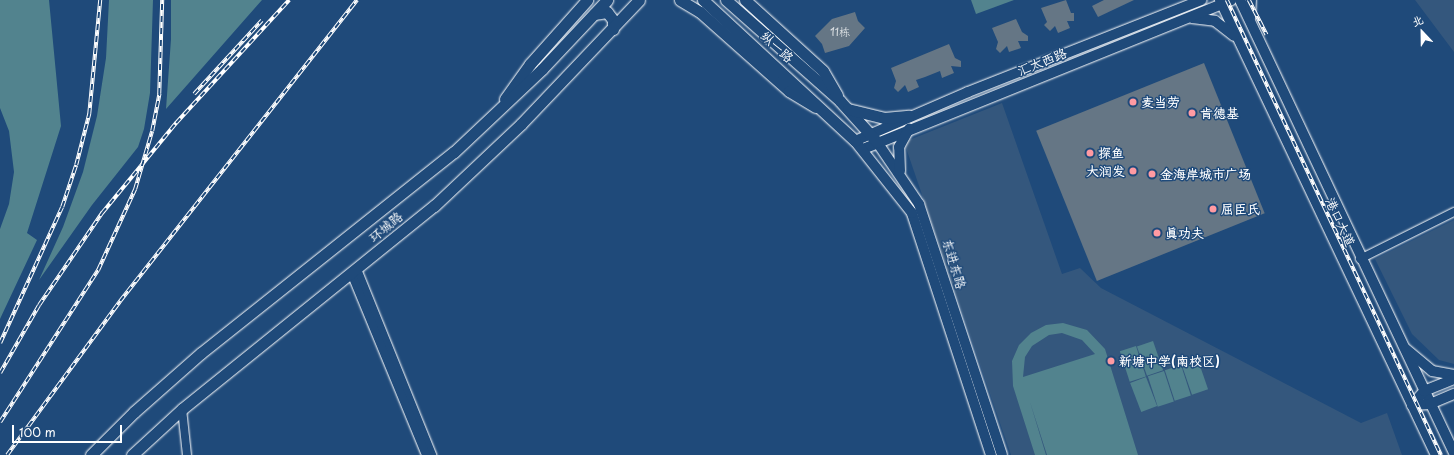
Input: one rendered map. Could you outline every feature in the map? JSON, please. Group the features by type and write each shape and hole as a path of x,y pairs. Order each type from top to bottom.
{"main road":[{"path":"494,116 522,74 587,0"},
{"path":"91,455 134,412 201,353 389,205 494,116 607,0"},
{"path":"635,4 646,0"},
{"path":"680,0 700,12 789,91 831,116"},
{"path":"700,0 700,12"},
{"name":"纵一路","path":"703,0 831,116"},
{"name":"纵一路","path":"726,0 844,104"},
{"path":"744,0 823,71 844,104 884,118 909,116"},
{"name":"环城路","path":"132,455 182,409 354,271 478,166 613,29 635,4"},
{"path":"594,14 607,12 613,20 613,29"},
{"name":"东进东路","path":"844,104 873,138"},
{"name":"东进东路","path":"831,116 859,145"}],"street":[{"path":"1182,8 1190,0"},
{"name":"汇太西路","path":"859,145 909,116 1201,0"},
{"name":"港口大道","path":"1240,0 1360,259 1454,454"},
{"path":"1252,0 1249,11 1252,28"},
{"name":"汇太西路","path":"873,138 909,128 1152,32 1224,1"},
{"name":"港口大道","path":"1224,1 1239,40 1436,455"},
{"path":"1184,19 1197,17 1215,21 1239,40"},
{"path":"1147,21 1152,32"},
{"path":"901,175 898,155 901,141 909,128"},
{"name":"东进东路","path":"873,138 901,175 919,204 1002,455"},
{"name":"东进东路","path":"859,145 912,213 991,455"},
{"path":"1360,259 1454,212"},
{"path":"354,271 426,455"},
{"path":"354,271 432,455"},
{"path":"1401,344 1432,371 1454,375"},
{"path":"1412,404 1424,391 1454,379"},
{"path":"1412,404 1430,404 1454,394"},
{"path":"182,409 187,455"}],"shaded area":[{"path":"1415,0 1454,0 1454,52"},
{"name":"新塘中学(南校区)","path":"1002,103 1062,274 1080,268 1101,288 1361,423 1387,413 1402,455 1011,455 904,142"},
{"path":"1454,220 1454,364 1439,360 1412,334 1375,259"}],"green space":[{"path":"0,0 49,0 61,126 27,233 37,240 0,319 0,229 9,204 14,172 9,131 0,108"},
{"path":"109,0 153,0 150,93 144,129 138,147 92,205 39,280 63,227 83,172 97,116 106,58"},
{"path":"171,0 262,0 166,109 171,39"},
{"path":"971,0 1014,0 976,14"},
{"path":"1063,323 1087,330 1105,349 1138,455 1047,455 1030,402 1046,455 1035,455 1013,386 1012,361 1019,345 1031,333 1046,325","holes":["1062,333 1082,340 1095,354 1023,377 1025,357 1032,346 1049,335"]},
{"path":"1153,341 1163,370 1147,376 1137,347"},
{"path":"1136,346 1146,376 1130,382 1120,351"},
{"path":"1198,360 1208,389 1192,395 1182,366"},
{"path":"1181,365 1191,395 1175,401 1165,370"},
{"path":"1164,371 1174,401 1158,407 1148,376"},
{"path":"1146,377 1157,406 1141,412 1130,383"}],"building":[{"path":"1066,0 1071,13 1074,13 1074,21 1067,21 1070,28 1058,33 1055,26 1050,31 1044,25 1047,22 1041,8"},
{"path":"1104,0 1134,0 1098,17 1092,6"},
{"path":"855,12 858,21 865,28 849,46 825,53 822,44 815,36 832,19"},
{"path":"1016,19 1022,32 1028,36 1028,41 1018,41 1021,48 1009,52 1007,46 1000,53 996,49 998,42 992,28"},
{"path":"949,44 955,58 961,61 961,67 951,66 954,73 942,78 940,71 916,80 919,87 908,92 905,85 898,92 894,88 896,81 891,68"},
{"name":"金海岸城市广场","path":"1204,63 1265,213 1097,281 1036,131"}],"railway":[{"path":"0,343 62,207 76,165 89,114 100,0"},
{"path":"0,422 98,270 135,189 152,131 159,94 162,0"},
{"path":"0,373 39,305 102,213 176,123 289,0"},
{"path":"7,455 120,301 357,0"},
{"path":"1227,0 1441,455"},
{"path":"1249,0 1267,35"},
{"path":"194,94 262,20"}],"place":[{"name":"麦当劳","path":"1133,102"},
{"name":"肯德基","path":"1192,113"},
{"name":"探鱼","path":"1090,153"},
{"name":"大润发","path":"1133,171"},
{"name":"金海岸城市广场","path":"1152,174"},
{"name":"屈臣氏","path":"1213,209"},
{"name":"真功夫","path":"1157,233"},
{"name":"新塘中学(南校区)","path":"1111,361"}]}
